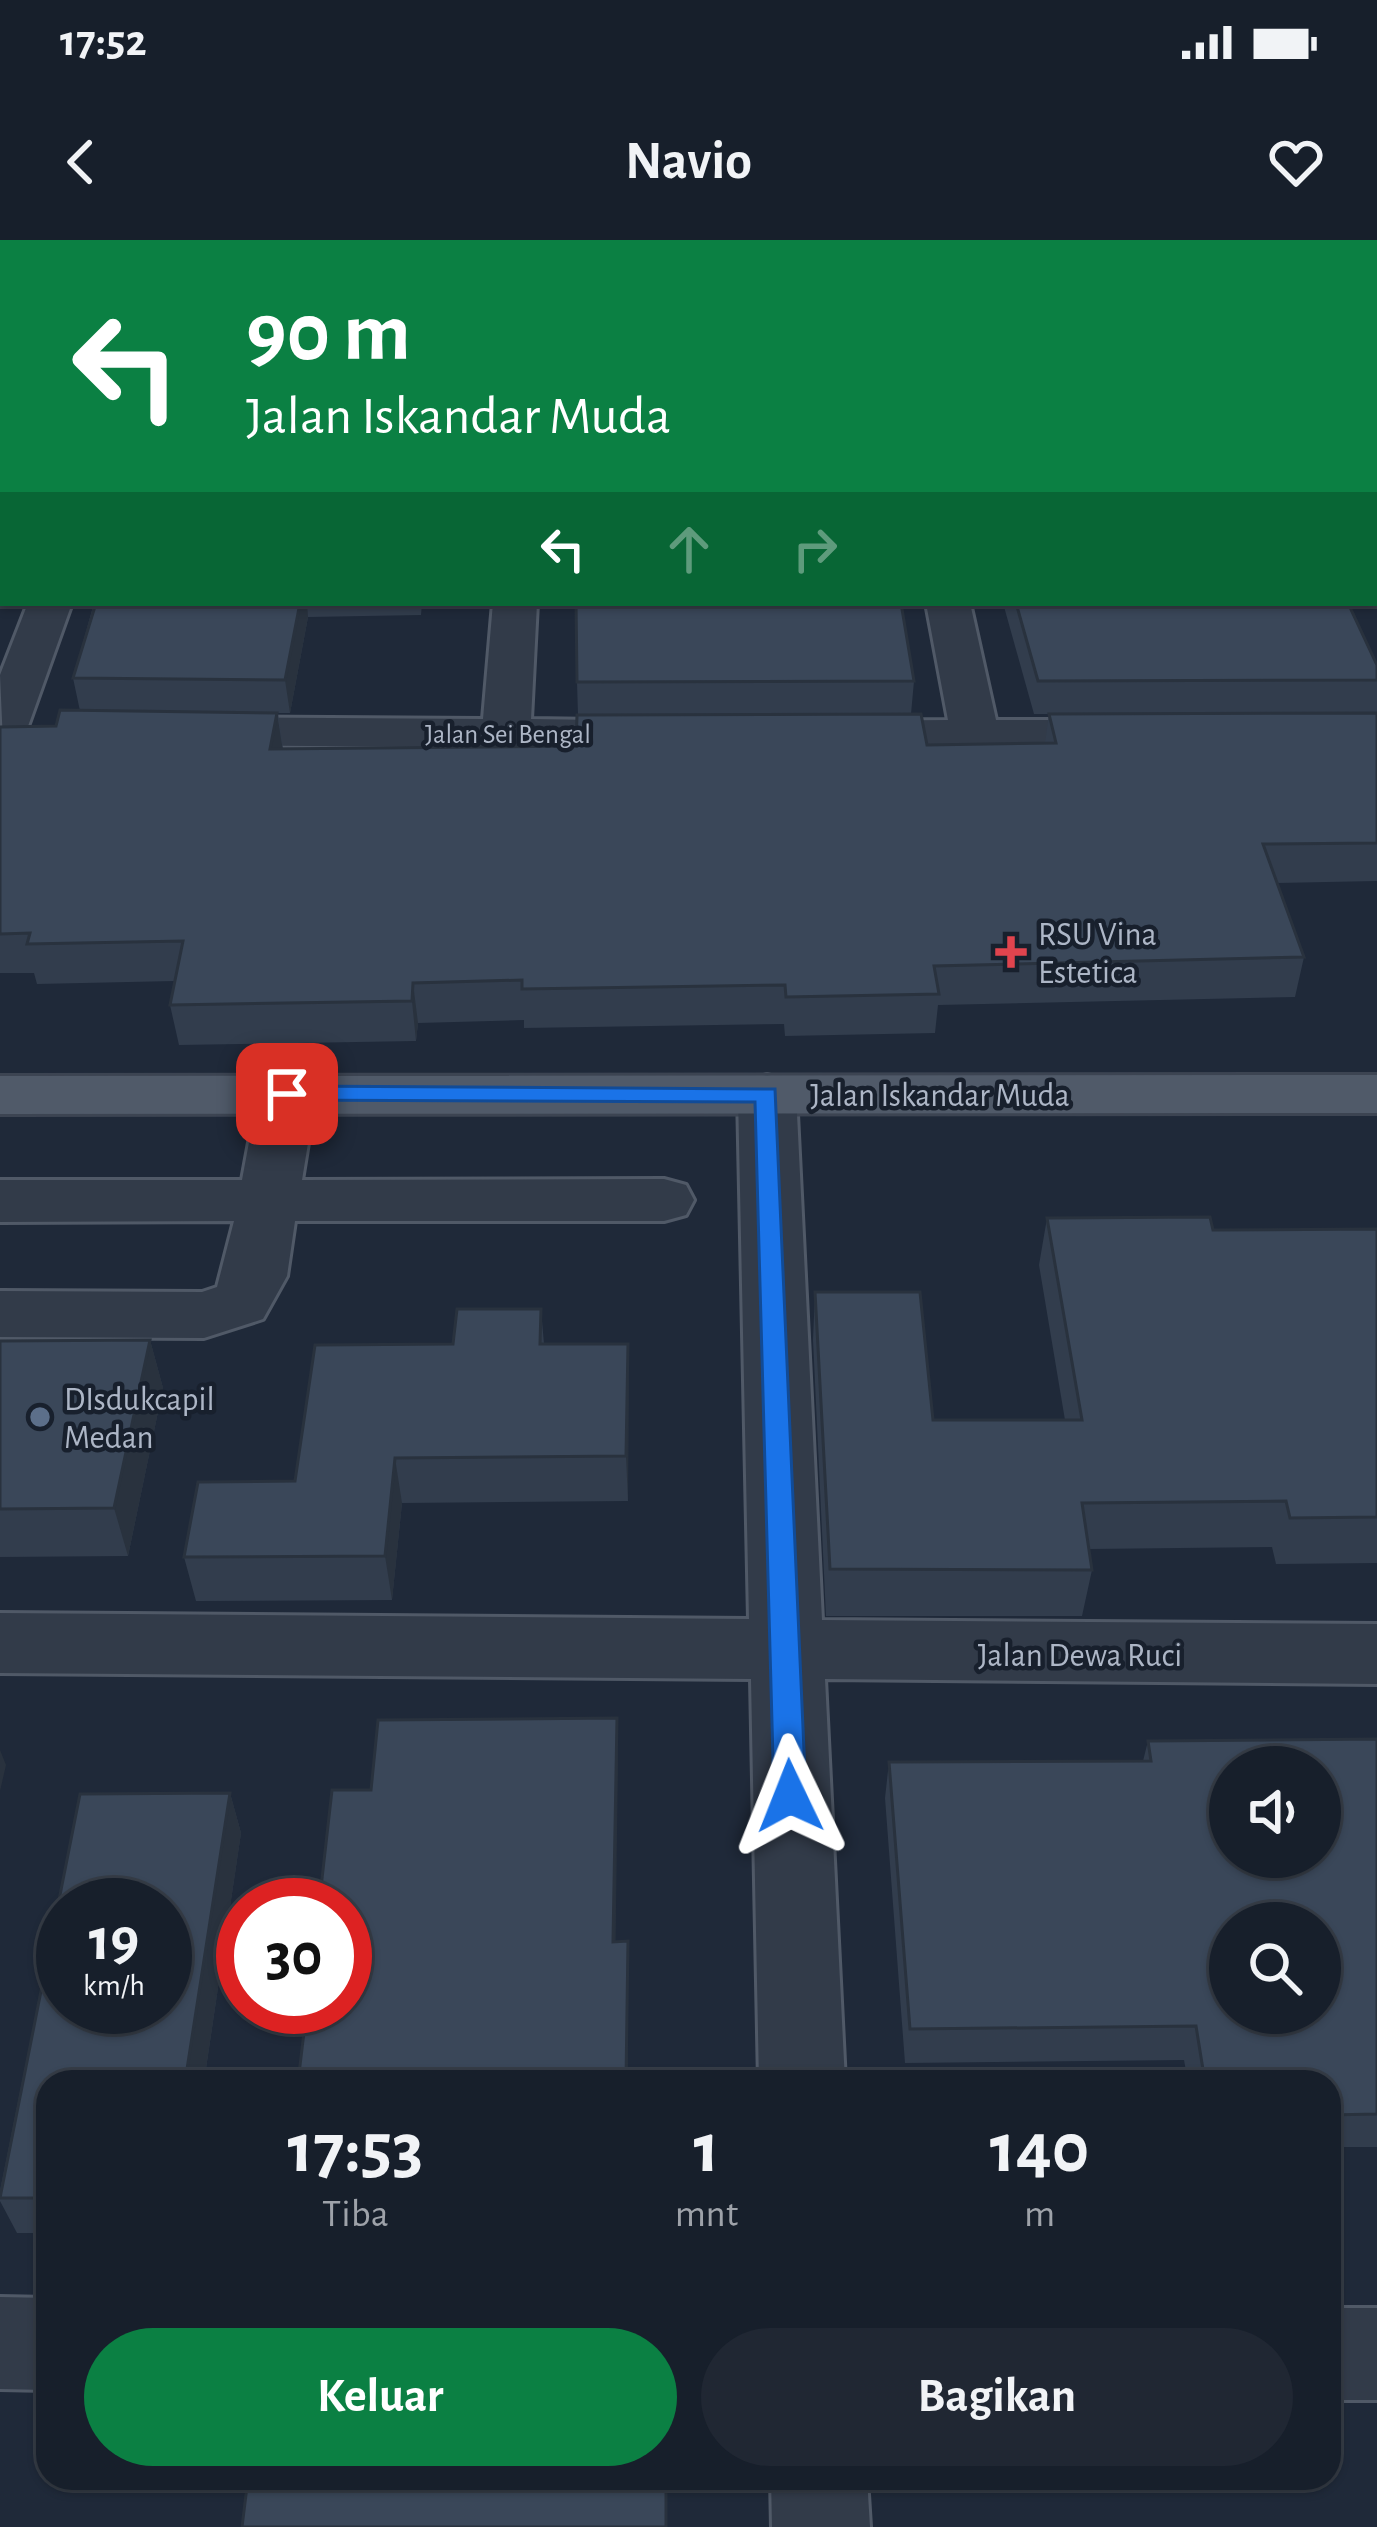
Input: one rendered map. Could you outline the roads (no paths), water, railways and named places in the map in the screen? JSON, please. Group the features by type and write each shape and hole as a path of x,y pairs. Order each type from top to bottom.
{"main road":[{"name":"Jalan Iskandar Muda","path":"0,1094 1377,1094"}],"street":[{"path":"49,606 2,729 51,730"},
{"path":"506,735 515,606"},
{"path":"949,606 975,735"},
{"name":"Jalan Sei Bengal","path":"147,731 717,735"},
{"path":"788,735 1176,733"},
{"path":"0,1314 222,1312 239,1303 255,1276 287,1094"},
{"path":"767,1094 801,2070"},
{"path":"0,1201 664,1200"},
{"name":"Jalan Dewa Ruci","path":"0,1643 784,1654 1377,1654"},
{"path":"0,2343 36,2344"},
{"path":"1341,2354 1377,2354"},
{"path":"819,2490 821,2527"}],"place":[{"name":"RSU Vina Estetica","path":"1011,952"},
{"name":"DIsdukcapil Medan","path":"40,1417"}]}
